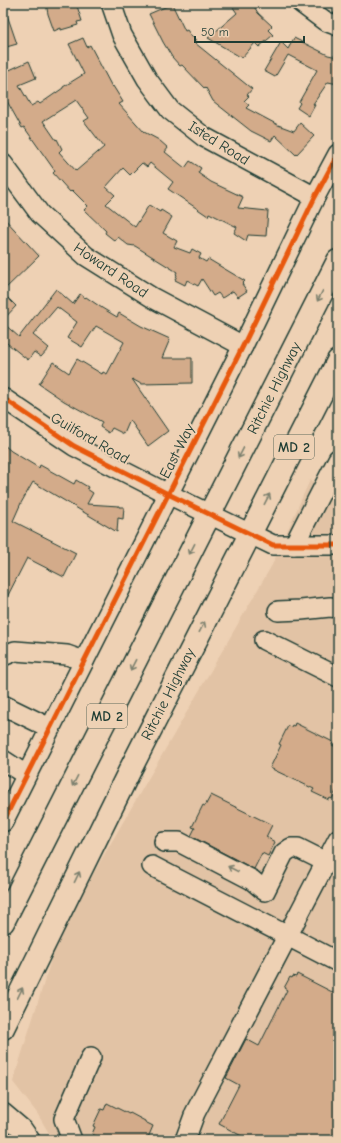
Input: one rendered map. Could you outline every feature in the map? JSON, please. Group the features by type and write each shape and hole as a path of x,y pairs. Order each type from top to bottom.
{"main road":[{"name":"Ritchie Highway","path":"3,922 338,261"},
{"name":"Ritchie Highway","path":"3,1028 130,770 338,361"}],"street":[{"name":"Isted Road","path":"111,3 122,35 147,79 170,110 204,138 315,197"},
{"path":"301,3 325,21 338,26"},
{"name":"East Way","path":"3,822 243,346 315,197 338,154"},
{"name":"Howard Road","path":"3,164 40,214 86,256 153,298 243,346"},
{"name":"Guilford Road","path":"3,398 74,446 273,545 338,545"},
{"path":"294,546 338,459"},
{"path":"278,611 330,607 338,608"},
{"path":"264,640 338,677"},
{"path":"3,656 15,651 68,655 84,661"},
{"path":"3,705 50,728"},
{"path":"3,760 26,775"},
{"path":"185,1140 195,1113 338,839"},
{"path":"164,842 179,842 252,880 265,891 284,853 290,848 298,848 326,862"},
{"path":"152,866 338,962"},
{"path":"72,1140 64,1119 92,1057"},
{"path":"4,1115 23,1130 30,1140"}],"shaded area":[{"path":"310,480 338,494 338,1140 53,1140 37,1113 13,1082 60,931 272,565"}],"building":[{"path":"46,3 76,3 82,21 77,22 78,25 61,30 61,28 54,31"},
{"path":"230,3 252,3 258,13 272,26 268,30 273,35 259,47 255,43 242,58 208,38 237,13"},
{"path":"172,4 185,31 187,30 197,41 195,43 252,89 247,95 249,96 244,101 249,105 246,108 278,125 294,131 300,123 314,136 296,155 275,135 271,141 251,131 213,101 206,88 205,89 182,65 180,66 172,57 149,14"},
{"path":"3,9 5,9 17,44 3,48"},
{"path":"83,38 87,47 90,45 112,87 113,86 123,102 119,104 144,132 159,140 168,148 165,152 185,168 190,161 201,168 198,173 211,182 243,197 238,208 268,211 266,236 248,235 246,241 234,233 237,227 209,213 208,216 168,189 173,182 150,163 147,167 142,163 130,175 123,168 106,187 115,195 106,204 135,227 149,205 172,217 163,233 177,241 174,247 190,253 192,249 201,254 199,258 206,262 208,259 245,281 242,284 247,291 238,297 233,291 222,298 218,293 213,296 202,279 198,286 187,280 185,285 175,280 177,272 135,246 128,245 118,237 115,241 105,233 106,231 84,210 88,206 72,190 70,192 53,173 55,171 24,127 22,128 3,94 3,73 29,61 36,78 19,85 31,106 38,102 40,104 84,74 69,44","holes":["76,100 89,118 84,121 104,147 76,171 59,152 62,149 57,139 56,140 43,121"]},
{"path":"294,38 328,55 338,57 338,84 328,82 313,104 315,105 309,116 297,108 317,70 288,55 275,77 264,71 281,42 288,49"},
{"path":"3,217 39,256 3,291"},
{"path":"56,289 73,304 80,294 117,317 119,313 141,326 170,339 162,358 192,358 192,383 141,384 132,379 168,431 148,446 130,420 124,434 112,428 109,433 100,427 102,422 64,401 39,384 53,362 69,373 77,359 102,374 103,372 107,374 124,342 96,326 82,347 67,338 77,322 57,307 33,335 49,348 41,357 34,352 28,360 3,340 3,323 19,337"},
{"path":"3,293 16,306 3,320"},
{"path":"3,444 11,451 39,468 40,465 74,484 76,480 88,487 87,489 93,493 87,504 124,507 123,519 118,518 117,532 33,482 13,521 76,553 64,577 27,558 3,605 3,486 7,480 3,477"},
{"path":"295,723 333,742 332,745 338,748 338,787 332,799 330,798 329,800 312,792 314,789 270,768 288,726 294,726"},
{"path":"211,795 272,825 266,837 275,842 268,856 262,853 254,869 191,836 195,828 192,827 203,805 205,806"},
{"path":"297,974 338,995 338,1140 249,1140 219,1124 239,1085 226,1078 246,1039 259,1046 287,990 284,988 290,977 296,977"},
{"path":"107,1103 129,1114 130,1113 153,1126 147,1140 104,1140 92,1134 95,1127 93,1126 101,1109 104,1110"}],"cycle path":[{"path":"3,822 243,346 315,197 338,154"},
{"path":"3,398 74,446 273,545 338,545"}]}
